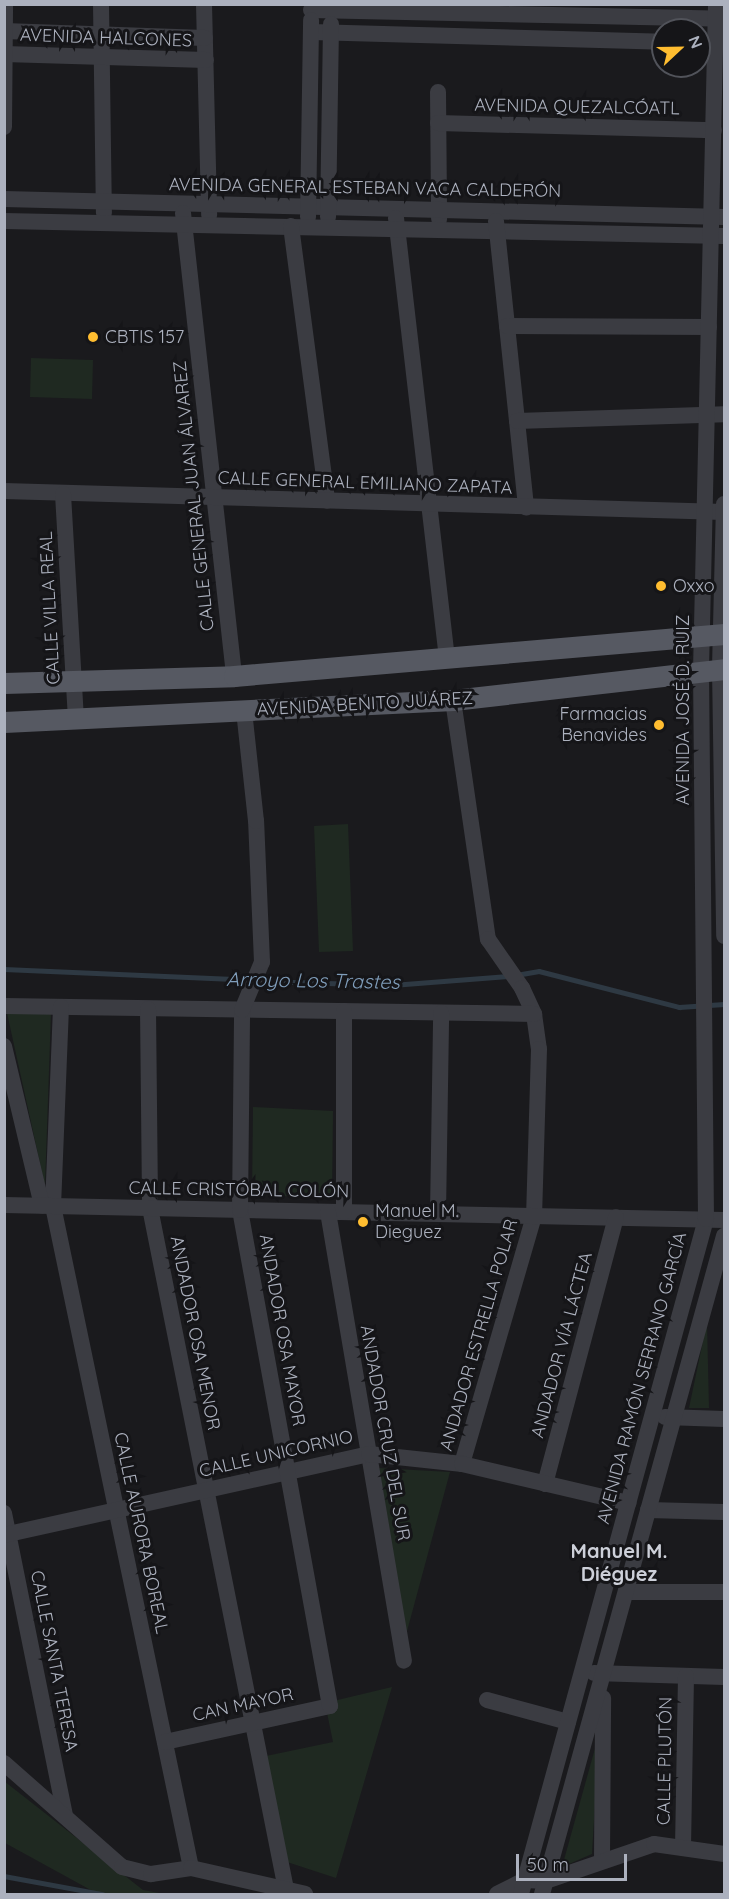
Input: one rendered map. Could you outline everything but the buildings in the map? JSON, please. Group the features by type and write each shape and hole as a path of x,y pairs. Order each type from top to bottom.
{"main road":[{"name":"AVENIDA BENITO JUÁREZ","path":"4,683 74,683 234,676 716,635"},
{"name":"AVENIDA BENITO JUÁREZ","path":"4,722 453,700 715,670"}],"street":[{"path":"4,127 5,4"},
{"path":"100,4 104,222"},
{"path":"204,4 208,225"},
{"path":"327,501 299,226 308,207 311,7 624,10 719,14"},
{"path":"328,227 332,8"},
{"path":"427,8 427,35"},
{"path":"526,38 527,10"},
{"path":"623,41 624,10"},
{"name":"AVENIDA JOSÉ D. RUIZ","path":"716,635 705,512 709,327 718,235 713,43 719,14"},
{"name":"AVENIDA HALCONES","path":"5,31 206,38"},
{"path":"311,32 651,42"},
{"name":"AVENIDA HALCONES","path":"6,54 206,60"},
{"path":"438,92 440,229"},
{"name":"AVENIDA QUEZALCÓATL","path":"438,123 714,130"},
{"name":"AVENIDA GENERAL ESTEBAN VACA CALDERÓN","path":"4,199 718,217"},
{"name":"CALLE GENERAL JUAN ÁLVAREZ","path":"182,203 234,676"},
{"path":"395,209 447,658"},
{"path":"495,211 526,507"},
{"path":"4,220 718,235"},
{"path":"507,326 709,327"},
{"path":"517,421 724,414"},
{"name":"CALLE GENERAL EMILIANO ZAPATA","path":"4,491 724,512"},
{"name":"CALLE VILLA REAL","path":"63,494 76,720"},
{"name":"AVENIDA JOSÉ D. RUIZ","path":"706,1219 702,772 715,670 724,504"},
{"name":"AVENIDA JOSÉ D. RUIZ","path":"715,670 723,771 724,936"},
{"name":"ANDADOR ESTRELLA POLAR","path":"453,700 488,939 522,988 534,1014 539,1048 534,1216 462,1464"},
{"path":"242,1010 262,962 256,821 244,711"},
{"path":"702,772 723,771"},
{"path":"4,1006 534,1014"},
{"path":"47,1206 61,1007"},
{"name":"ANDADOR OSA MENOR","path":"148,1008 150,1208 286,1889"},
{"name":"ANDADOR OSA MAYOR","path":"242,1010 240,1210 330,1706"},
{"name":"ANDADOR CRUZ DEL SUR","path":"344,1011 336,1212 369,1454 404,1661"},
{"path":"438,1214 441,1013"},
{"name":"CALLE AURORA BOREAL","path":"4,1046 47,1206 116,1510 191,1868"},
{"name":"CALLE CRISTÓBAL COLÓN","path":"4,1205 724,1220"},
{"name":"ANDADOR VÍA LÁCTEA","path":"545,1484 616,1217"},
{"name":"AVENIDA RAMÓN SERRANO GARCÍA","path":"523,1887 706,1219"},
{"path":"544,1888 724,1236"},
{"path":"652,1417 724,1419"},
{"name":"CALLE UNICORNIO","path":"7,1534 369,1454 462,1464 628,1503"},
{"path":"648,1510 724,1512"},
{"name":"CALLE SANTA TERESA","path":"4,1514 65,1816"},
{"path":"626,1592 724,1592"},
{"path":"582,1673 724,1677"},
{"path":"602,1859 603,1673"},
{"name":"CALLE PLUTÓN","path":"683,1848 686,1676"},
{"path":"487,1700 568,1722"},
{"name":"CAN MAYOR","path":"165,1742 330,1706"},
{"path":"4,1763 122,1867 151,1874 191,1868 305,1894"},
{"path":"497,1894 523,1887 544,1888 602,1859 654,1844 724,1854"}],"shaded area":[{"path":"31,358 93,360 92,399 30,397"},
{"path":"348,824 353,951 319,952 314,826"},
{"path":"7,1013 51,1013 45,1186"},
{"path":"253,1107 333,1111 332,1198 252,1195"},
{"path":"707,1322 709,1408 689,1408"},
{"path":"379,1468 450,1472 406,1635"},
{"path":"392,1687 336,1878 287,1862 266,1756 333,1742 325,1703"},
{"path":"599,1734 592,1854 562,1867"},
{"path":"4,1781 143,1890 165,1894 98,1894 5,1843"}],"waterway":[{"name":"Arroyo Los Trastes","path":"4,969 251,980"},
{"name":"Arroyo Los Trastes","path":"516,975 539,971 679,1007 724,1004"},
{"name":"Arroyo Los Trastes","path":"260,981 392,985 508,976"},
{"path":"4,1876 102,1894"}],"place":[{"name":"CBTIS 157","path":"93,337"},
{"name":"Oxxo","path":"661,586"},
{"name":"Farmacias Benavides","path":"659,725"},
{"name":"Manuel M. Dieguez","path":"363,1222"}],"district":[{"name":"Manuel M. Diéguez","path":"619,1562"}]}
